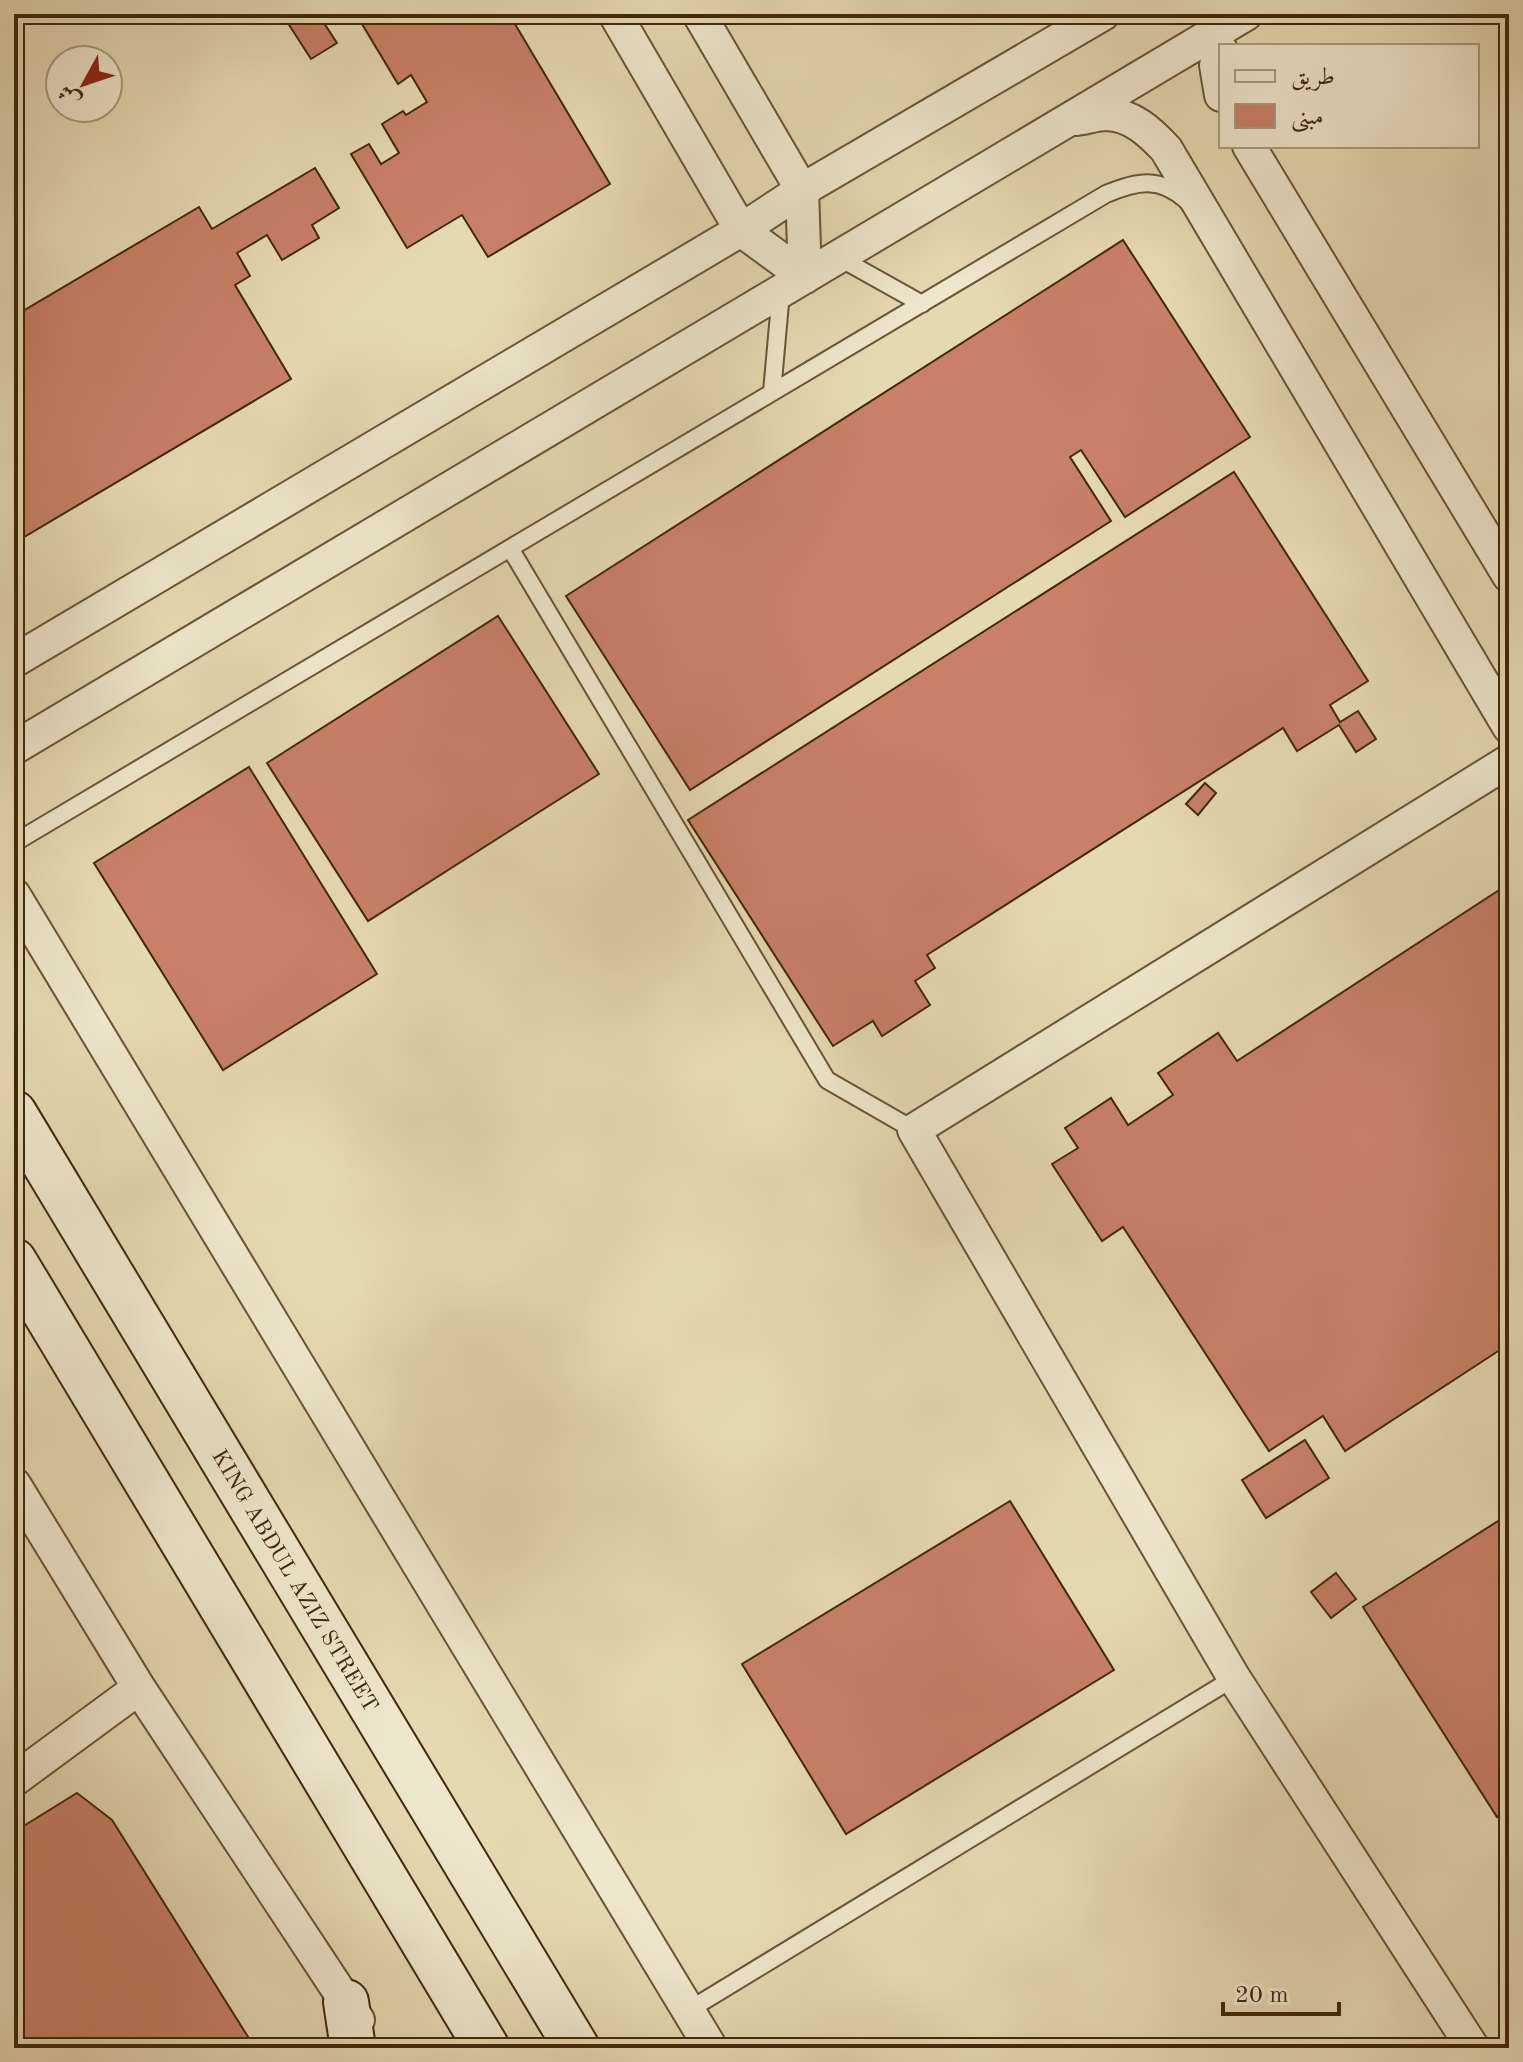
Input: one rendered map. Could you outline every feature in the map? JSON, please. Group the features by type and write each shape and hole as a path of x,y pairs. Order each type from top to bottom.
{"street":[{"path":"615,14 741,230 793,285"},
{"path":"699,14 802,190 793,285"},
{"path":"14,661 741,230 802,190 1103,14"},
{"path":"14,748 1069,120 1231,33"},
{"path":"1219,59 1216,65 1219,83"},
{"path":"1069,120 1107,114 1132,120 1149,131 1166,149 1509,727"},
{"path":"1250,148 1509,576"},
{"path":"1473,2048 1234,1678 914,1130 1509,761"},
{"path":"14,895 711,2048"},
{"name":"KING ABDUL AZIZ STREET","path":"14,1113 577,2048"},
{"path":"14,1261 487,2048"},
{"path":"14,1484 139,1688 374,2048"},
{"path":"14,1780 139,1688"},
{"path":"346,2002 353,2048"}],"lane":[{"path":"14,843 1106,194 1127,185 1148,182 1166,186 1207,220"},
{"path":"838,257 922,304"},
{"path":"772,392 793,285"},
{"path":"510,548 827,1080 914,1130"},
{"path":"689,2010 1234,1678"}],"building":[{"path":"282,14 318,14 337,43 311,59"},
{"path":"356,14 509,14 610,184 488,257 462,215 407,248 351,154 369,144 381,164 399,153 382,124 403,111 406,115 427,102 411,75 398,84"},
{"path":"315,168 339,208 312,225 319,238 282,260 267,235 237,253 250,276 235,285 291,379 14,543 14,311 16,315 199,207 212,229"},
{"path":"1123,240 1250,437 1125,517 1081,450 1070,457 1111,521 690,790 566,596"},
{"path":"1234,472 1368,681 1330,705 1340,722 1358,711 1376,739 1356,752 1339,725 1297,751 1283,728 927,955 935,968 915,981 930,1005 882,1036 873,1021 833,1046 688,820"},
{"path":"498,616 599,774 368,921 267,763"},
{"path":"249,767 377,974 223,1070 94,863"},
{"path":"1205,783 1216,793 1198,815 1186,804"},
{"path":"1507,885 1509,1344 1345,1451 1323,1416 1269,1451 1123,1227 1102,1241 1052,1164 1078,1148 1065,1128 1111,1098 1128,1125 1173,1095 1158,1073 1218,1033 1237,1061"},
{"path":"1305,1440 1329,1478 1266,1518 1242,1480"},
{"path":"1010,1501 1114,1670 846,1834 742,1664"},
{"path":"1509,1514 1509,1809 1497,1817 1363,1607"},
{"path":"1336,1573 1356,1599 1331,1618 1311,1592"},
{"path":"77,1793 112,1820 255,2048 14,2048 14,1877 23,1867 14,1872 14,1832"}]}
